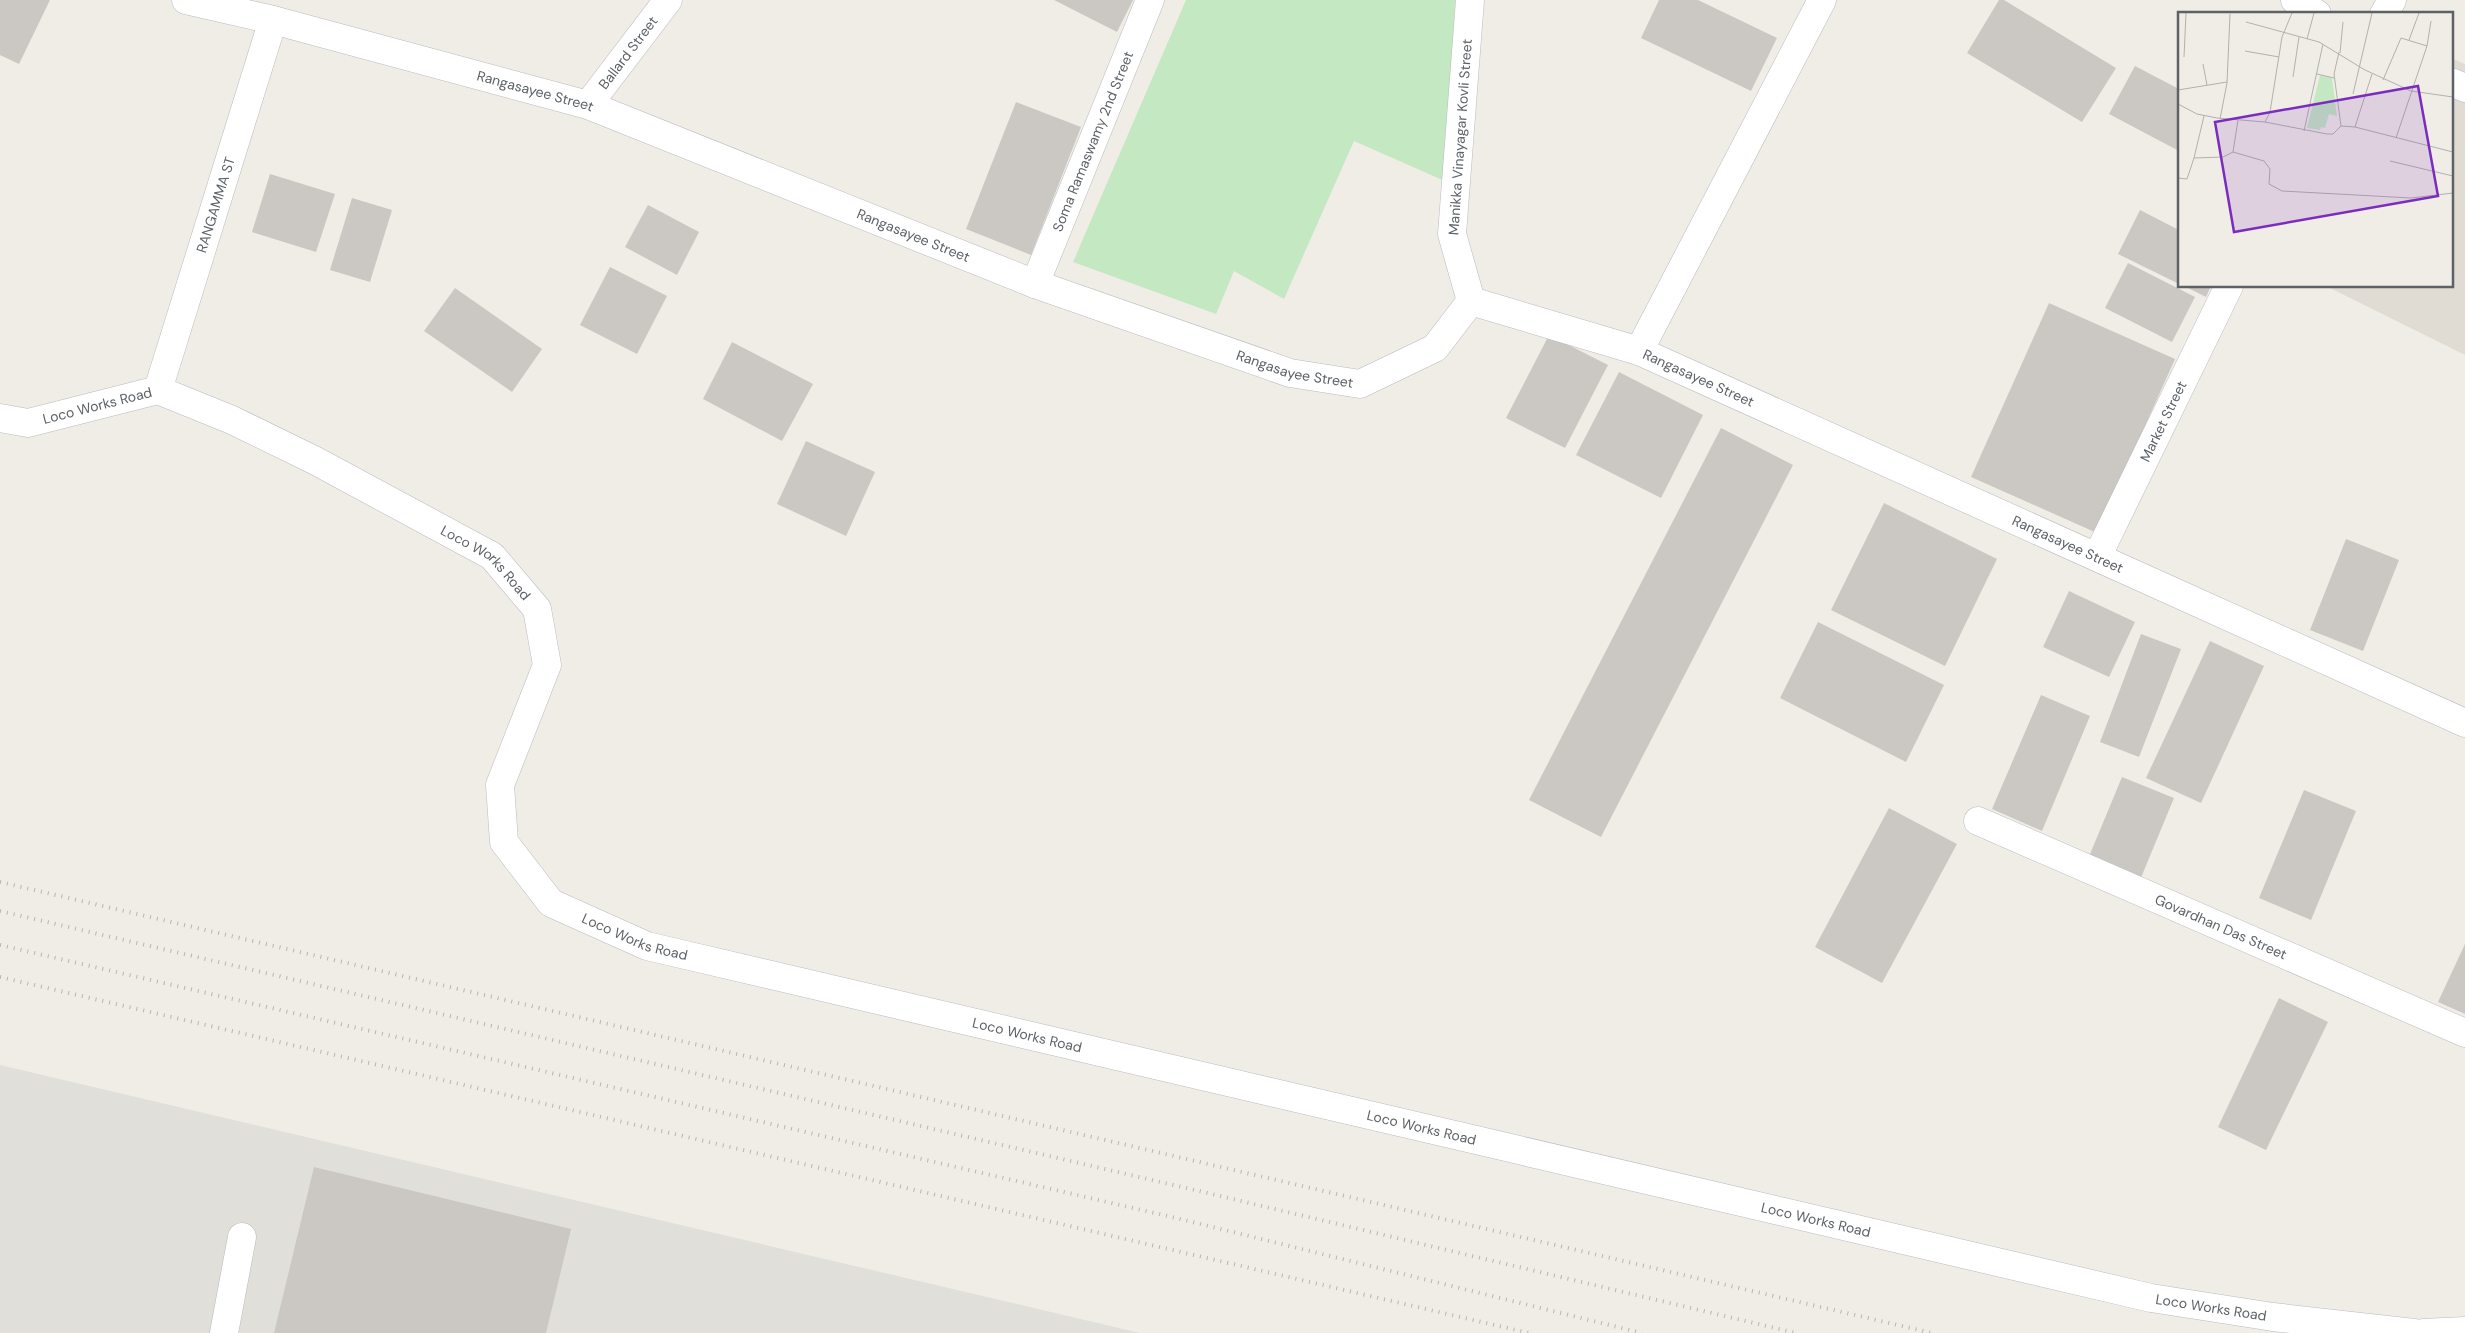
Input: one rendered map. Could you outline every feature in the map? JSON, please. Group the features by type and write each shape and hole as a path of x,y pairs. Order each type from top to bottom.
{"street":[{"name":"Rangasayee Street","path":"186,0 273,20 588,105 1035,284 1290,373 1360,384 1435,348 1471,301 1639,351 2465,723"},
{"name":"Ballard Street","path":"588,105 668,0"},
{"name":"Soma Ramaswamy 2nd Street","path":"1035,284 1150,0"},
{"name":"Manikka Vinayagar Kovli Street","path":"1470,0 1452,234 1471,301"},
{"path":"1639,351 1822,0"},
{"path":"2295,0 2314,12"},
{"path":"2385,12 2392,0"},
{"name":"RANGAMMA ST","path":"158,390 273,20"},
{"path":"2452,82 2465,88"},
{"name":"Market Street","path":"2098,557 2228,288"},
{"name":"Loco Works Road","path":"0,418 28,422 158,390 232,420 316,461 492,556 537,609 547,665 500,786 504,842 551,903 647,946 2151,1298 2277,1325 2414,1333"},
{"name":"Govardhan Das Street","path":"1978,821 2465,1033"},
{"path":"224,1333 242,1237"},
{"path":"2423,1333 2465,1331"}],"shaded area":[{"path":"2452,58 2465,64 2465,355 2330,288 2452,288"},
{"path":"0,1065 1140,1333 0,1333"}],"green space":[{"path":"1186,0 1455,0 1447,182 1354,141 1284,299 1234,271 1216,314 1073,262"}],"building":[{"path":"0,0 50,0 19,64 0,55"},
{"path":"1054,0 1133,0 1117,32"},
{"path":"1659,0 1698,0 1777,38 1751,91 1641,38"},
{"path":"1999,0 2004,0 2116,68 2082,122 1967,53"},
{"path":"2135,66 2178,88 2178,150 2109,114"},
{"path":"1016,102 1081,127 1031,255 966,229"},
{"path":"270,174 335,194 316,252 252,232"},
{"path":"352,198 392,210 370,282 330,270"},
{"path":"648,205 699,232 677,275 625,247"},
{"path":"2140,210 2178,229 2178,284 2118,254"},
{"path":"2128,263 2195,297 2172,342 2105,308"},
{"path":"610,267 667,296 637,354 580,325"},
{"path":"455,288 542,349 512,392 424,331"},
{"path":"2188,288 2210,288 2206,297"},
{"path":"2049,303 2175,359 2097,533 1971,477"},
{"path":"1549,335 1608,365 1565,448 1506,418"},
{"path":"732,342 813,384 782,441 703,399"},
{"path":"1619,372 1703,415 1661,498 1576,455"},
{"path":"1721,428 1793,465 1601,837 1529,800"},
{"path":"806,441 875,472 846,536 777,504"},
{"path":"1884,503 1997,559 1945,666 1831,610"},
{"path":"2346,539 2399,560 2363,651 2310,630"},
{"path":"2069,591 2135,622 2109,677 2043,647"},
{"path":"1818,622 1944,685 1906,762 1780,698"},
{"path":"2141,634 2181,649 2139,757 2100,742"},
{"path":"2210,641 2264,666 2201,803 2146,778"},
{"path":"2041,695 2090,716 2042,831 1992,809"},
{"path":"2122,777 2174,798 2140,880 2088,859"},
{"path":"2304,790 2356,811 2311,920 2259,898"},
{"path":"1889,808 1957,844 1882,983 1815,947"},
{"path":"2465,944 2465,1014 2438,1002"},
{"path":"2279,998 2328,1022 2266,1150 2218,1127"},
{"path":"314,1167 571,1229 546,1333 274,1333"}],"railway":[{"path":"0,882 1932,1333"},
{"path":"0,911 1199,1191 1796,1333"},
{"path":"0,945 1176,1218 1642,1333"},
{"path":"0,977 1529,1333"}]}
